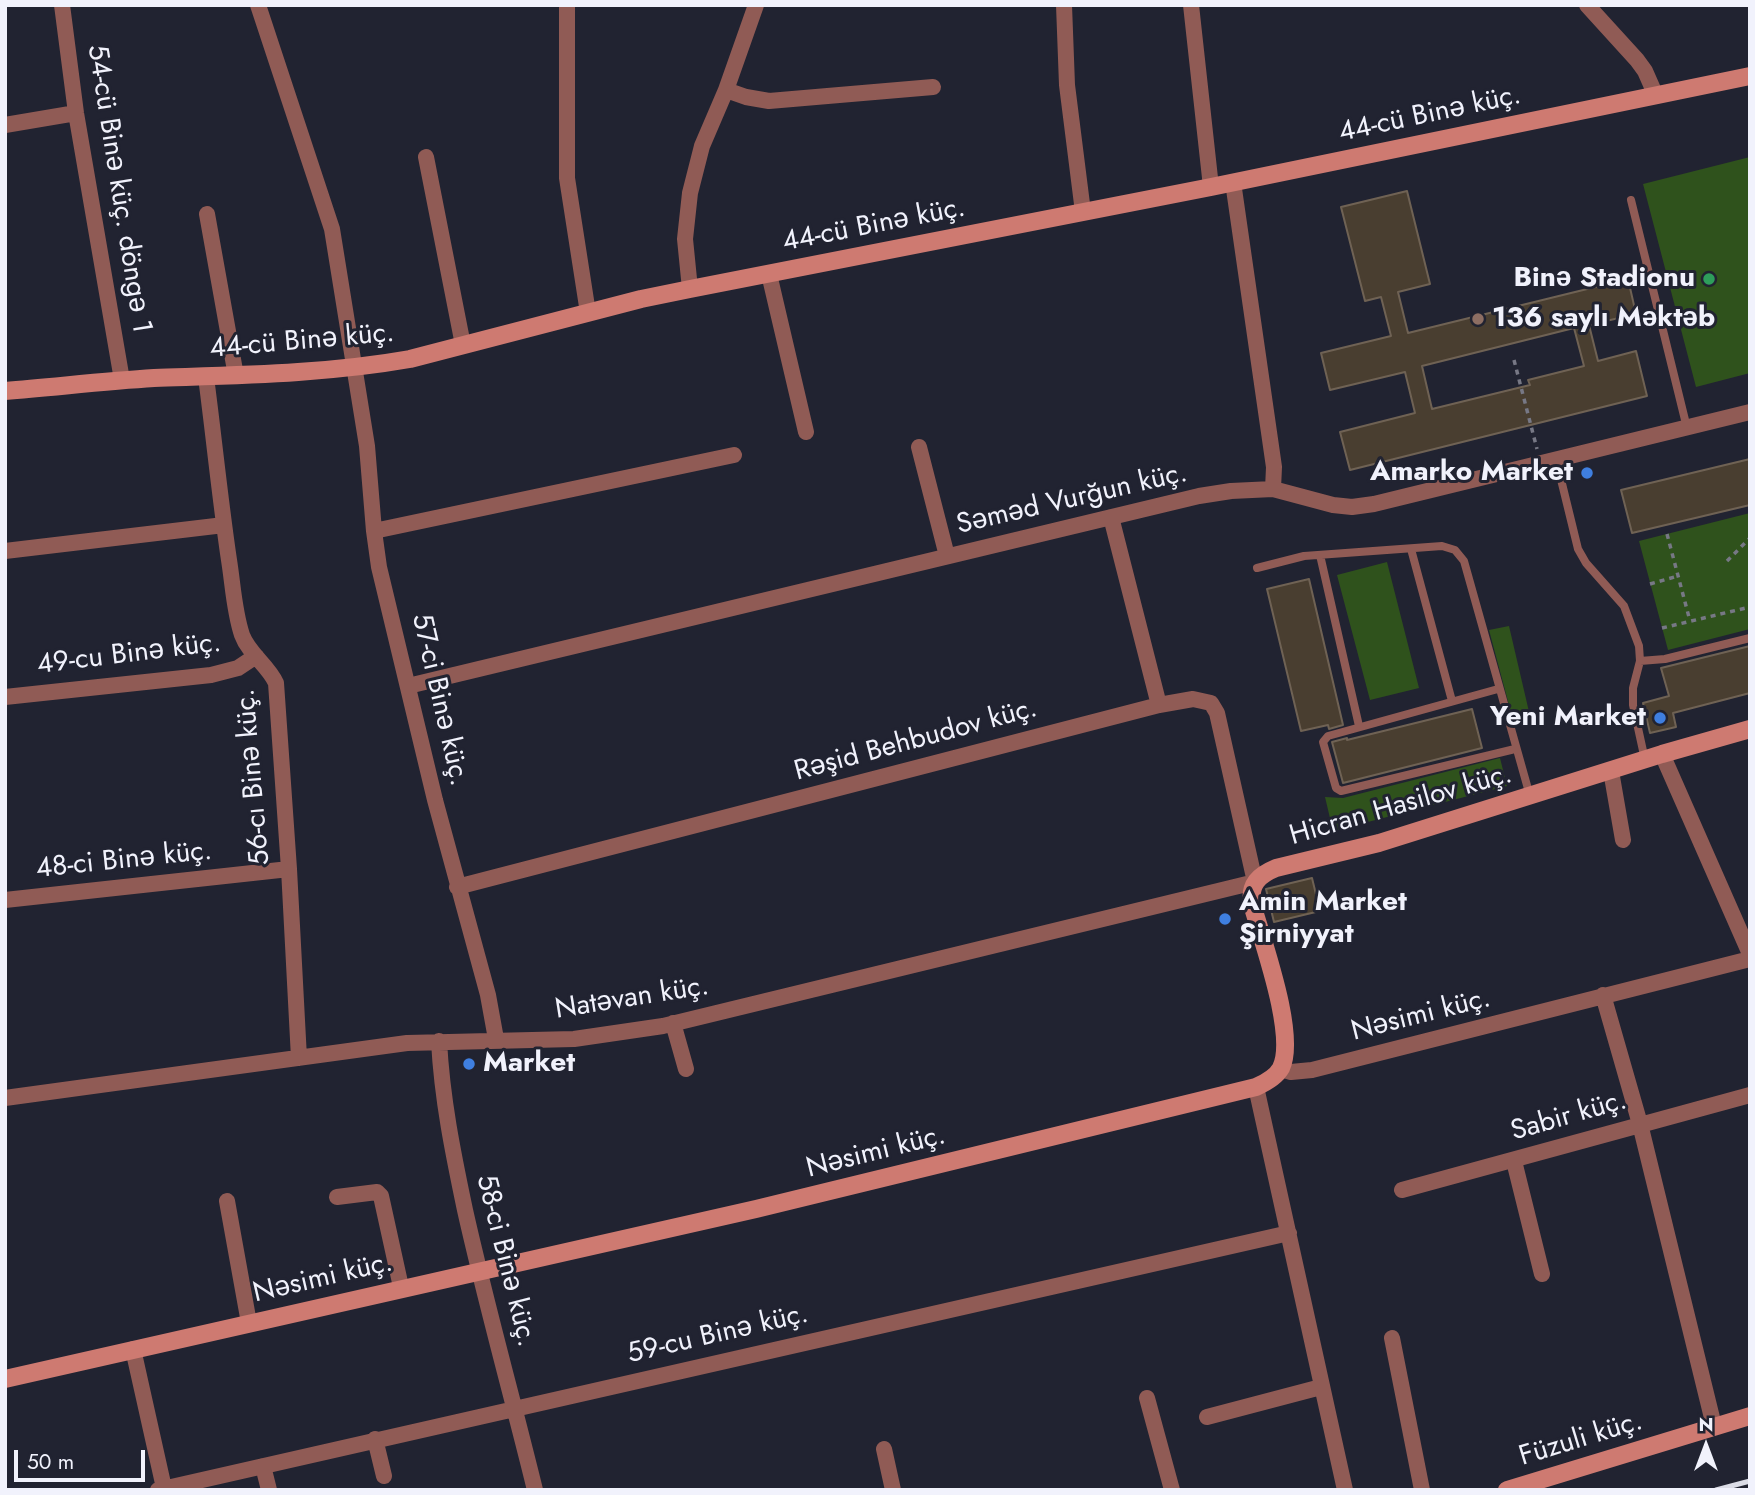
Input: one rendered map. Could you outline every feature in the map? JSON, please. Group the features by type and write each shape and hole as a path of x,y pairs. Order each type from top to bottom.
{"street":[{"name":"54-cü Binə küç. döngə 1","path":"62,5 76,113 122,380"},
{"name":"57-ci Binə küç.","path":"258,5 332,229 367,446 379,566 457,887 488,995 496,1039"},
{"path":"567,5 567,178 588,313"},
{"path":"690,289 685,239 690,193 702,146 726,90 756,5"},
{"path":"1064,5 1067,85 1083,212"},
{"path":"1191,5 1210,187"},
{"path":"1587,5 1637,60 1656,96"},
{"name":"44-cü Binə küç.","path":"5,391 122,380 354,369 410,359 690,289 1210,187 1750,76"},
{"path":"726,90 769,101 933,86"},
{"path":"5,125 76,113"},
{"path":"426,157 463,345"},
{"path":"1233,182 1274,467 1273,489"},
{"path":"207,215 236,376"},
{"path":"769,274 806,432"},
{"name":"56-cı Binə küç.","path":"206,377 238,620 243,638 271,672 276,683 299,1058"},
{"name":"Səməd Vurğun küç.","path":"408,686 1199,496 1273,489 1333,505 1352,507 1374,504 1750,412"},
{"path":"919,447 947,556"},
{"path":"374,531 734,455"},
{"path":"1111,517 1159,705"},
{"path":"5,551 224,525"},
{"name":"49-cu Binə küç.","path":"5,697 211,675 238,667 256,656"},
{"name":"Rəşid Behbudov küç.","path":"457,887 1159,705 1193,699 1210,703 1217,713 1255,882"},
{"name":"Hicran Hasilov küç.","path":"1255,882 1276,868 1379,842 1750,729"},
{"path":"1662,754 1750,956"},
{"path":"1611,771 1623,840"},
{"name":"48-ci Binə küç.","path":"5,900 289,869"},
{"path":"1255,882 1251,889 1252,904 1284,1027 1284,1057 1281,1069"},
{"name":"Natəvan küç.","path":"5,1098 439,1041 574,1039 673,1023 1255,882"},
{"name":"Nəsimi küç.","path":"5,1379 401,1287 755,1209 1256,1087 1267,1082 1281,1069 1291,1072 1312,1070 1750,956"},
{"path":"1603,995 1640,1124 1714,1426"},
{"path":"673,1023 686,1069"},
{"name":"58-ci Binə küç.","path":"439,1041 441,1087 448,1128 479,1271 535,1490"},
{"path":"1256,1087 1345,1490"},
{"name":"Sabir küç.","path":"1402,1190 1750,1095"},
{"path":"1514,1161 1542,1274"},
{"path":"337,1198 377,1192 381,1196 401,1287"},
{"path":"227,1201 249,1323"},
{"name":"59-cu Binə küç.","path":"161,1489 1289,1233"},
{"path":"1392,1338 1422,1490"},
{"path":"133,1349 161,1489"},
{"path":"1207,1417 1321,1387"},
{"path":"1147,1398 1172,1490"},
{"name":"Füzuli küç.","path":"1507,1490 1750,1416"},
{"path":"375,1439 384,1476"},
{"path":"884,1449 893,1490"},
{"path":"263,1466 268,1490"}],"lane":[{"path":"1631,200 1687,428"},
{"path":"1549,461 1578,549 1586,563 1624,606 1636,637 1640,662 1633,688 1633,705 1645,760"},
{"path":"1257,568 1304,556 1442,546 1455,550 1464,561 1530,796"},
{"path":"1410,548 1452,701"},
{"path":"1320,555 1359,726"},
{"path":"1640,662 1665,659 1750,638"},
{"path":"1498,689 1328,736 1323,742 1336,788 1341,791 1515,749"}],"path":[{"path":"1514,360 1549,461"},
{"path":"1667,534 1690,621"},
{"path":"1727,561 1750,538"},
{"path":"1650,584 1678,576"},
{"path":"1662,628 1750,606"}],"green space":[{"name":"Binə Stadionu","path":"1750,157 1750,373 1696,387 1643,184"},
{"path":"1750,513 1750,629 1668,650 1639,541"},
{"path":"1387,562 1419,688 1370,700 1337,575"},
{"path":"1509,626 1530,716 1513,720 1489,630"},
{"path":"1500,758 1507,786 1333,831 1325,797 1343,798"}],"building":[{"path":"1407,191 1430,284 1398,292 1408,333 1628,279 1636,314 1589,325 1598,361 1636,351 1647,396 1350,470 1340,432 1415,413 1405,372 1330,390 1321,353 1391,336 1381,297 1365,301 1341,207","holes":["1574,328 1584,366 1528,380 1530,385 1432,409 1422,366"]},
{"path":"1750,459 1750,505 1632,533 1621,490"},
{"path":"1309,579 1343,725 1329,729 1328,725 1301,731 1267,589"},
{"path":"1750,646 1750,693 1673,713 1676,727 1650,733 1643,703 1669,696 1661,668"},
{"path":"1472,709 1482,748 1343,783 1332,742"},
{"path":"1312,878 1320,911 1274,922 1266,889"}],"railway":[{"path":"1716,1490 1750,1481"}],"place":[{"name":"Binə Stadionu","path":"1709,279"},
{"name":"136 saylı Məktəb","path":"1478,319"},
{"name":"Amarko Market","path":"1587,473"},
{"name":"Yeni Market","path":"1660,718"},
{"name":"Amin Market Şirniyyat","path":"1225,919"},
{"name":"Market","path":"469,1064"}]}
